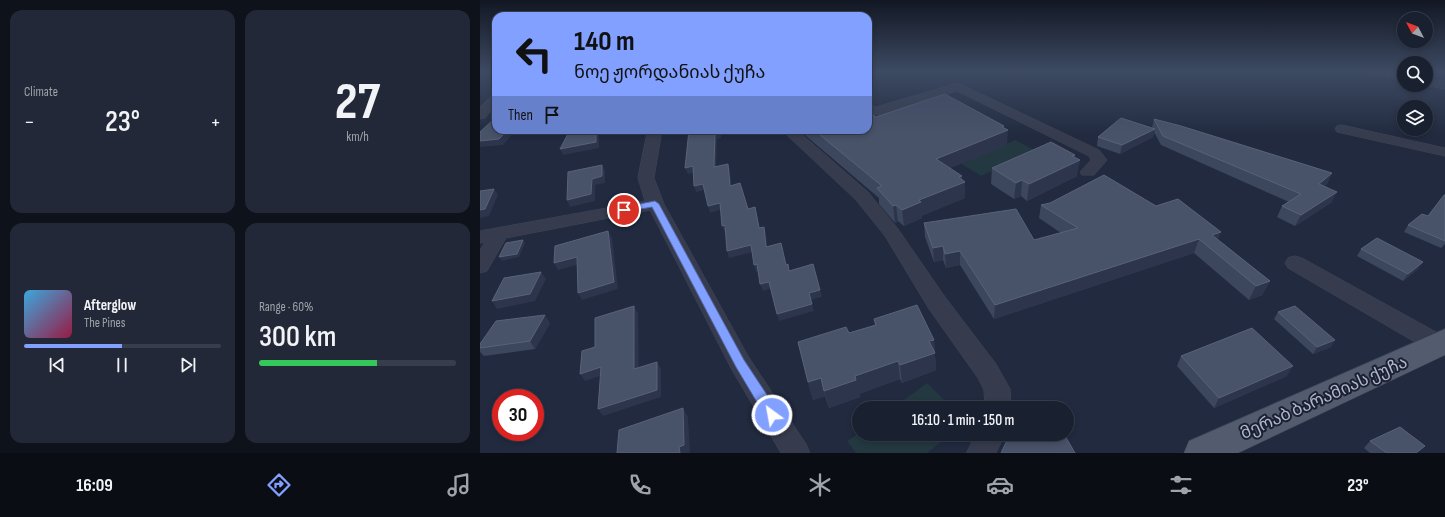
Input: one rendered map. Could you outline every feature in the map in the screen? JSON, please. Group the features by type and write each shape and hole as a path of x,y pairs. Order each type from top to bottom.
{"main road":[{"name":"მერაბ ბარამიას ქუჩა","path":"1201,453 1443,344"}],"street":[{"path":"872,111 941,92"},
{"path":"969,92 1094,152 1099,160 1088,172"},
{"path":"480,100 492,98"},
{"path":"480,115 492,102"},
{"path":"1342,129 1445,152"},
{"path":"654,134 646,178 655,204 740,364 796,453"},
{"path":"793,134 862,196 892,233 937,303 987,370 997,389 998,401"},
{"path":"480,237 655,204"},
{"path":"480,266 500,234"},
{"path":"1295,262 1443,344"},
{"path":"981,453 987,441"}],"shaded area":[{"path":"1015,140 1036,151 981,176 960,163"},
{"path":"927,383 945,401 903,401"},
{"path":"852,438 852,441 942,441 927,453 856,453 847,441"}],"building":[{"path":"945,94 1004,126 1002,127 1008,130 936,159 962,176 959,177 965,182 919,200 921,202 902,210 896,205 893,206 877,188 882,186 819,134 872,134 872,114 876,117"},
{"path":"1121,118 1155,129 1122,145 1098,137"},
{"path":"1154,119 1332,173 1319,184 1337,192 1301,215 1282,206 1301,194 1163,136"},
{"path":"492,121 492,134 504,134 499,139 480,141 480,132"},
{"path":"568,134 596,134 596,142 560,149"},
{"path":"689,134 715,134 714,167 728,164 730,186 740,183 748,209 755,207 759,228 764,227 766,247 781,243 786,265 788,264 789,271 813,264 820,290 809,293 812,304 777,314 769,282 760,284 757,264 754,265 751,245 727,251 725,225 722,226 720,203 708,206 703,184 694,186 693,166 685,168"},
{"path":"1051,142 1075,155 1072,156 1080,160 1029,184 1022,180 1016,183 992,168"},
{"path":"602,165 602,176 592,179 591,194 567,200 568,172"},
{"path":"1104,175 1156,206 1178,199 1221,232 1212,235 1270,281 1256,286 1199,239 995,305 960,251 945,254 943,246 933,248 924,223 1016,209 1034,240 1078,228 1041,205 1050,203"},
{"path":"494,189 485,209 480,210 480,191"},
{"path":"1444,195 1445,241 1408,225 1422,214 1428,216"},
{"path":"608,231 614,282 578,293 577,257 554,263 555,246"},
{"path":"1377,238 1423,262 1408,274 1361,249"},
{"path":"523,240 517,254 499,257 506,243"},
{"path":"541,272 530,294 492,301 504,278"},
{"path":"917,305 934,340 929,341 935,353 900,365 898,361 855,376 856,380 824,391 821,378 808,382 798,342 846,327 849,333 876,325 874,319"},
{"path":"634,306 634,369 657,362 657,390 598,409 601,367 580,374 582,351 595,347 595,318"},
{"path":"1295,306 1335,340 1317,347 1278,312"},
{"path":"545,315 530,341 480,348 480,344 496,321"},
{"path":"1252,328 1293,366 1219,398 1181,356"},
{"path":"683,408 684,445 679,447 680,453 617,453 619,430"},
{"path":"1400,427 1425,446 1416,453 1387,453 1370,441"},
{"path":"1007,441 1068,441 1075,453 1001,453"}],"route":[{"path":"624,210 655,204 740,364 772,415"}]}
